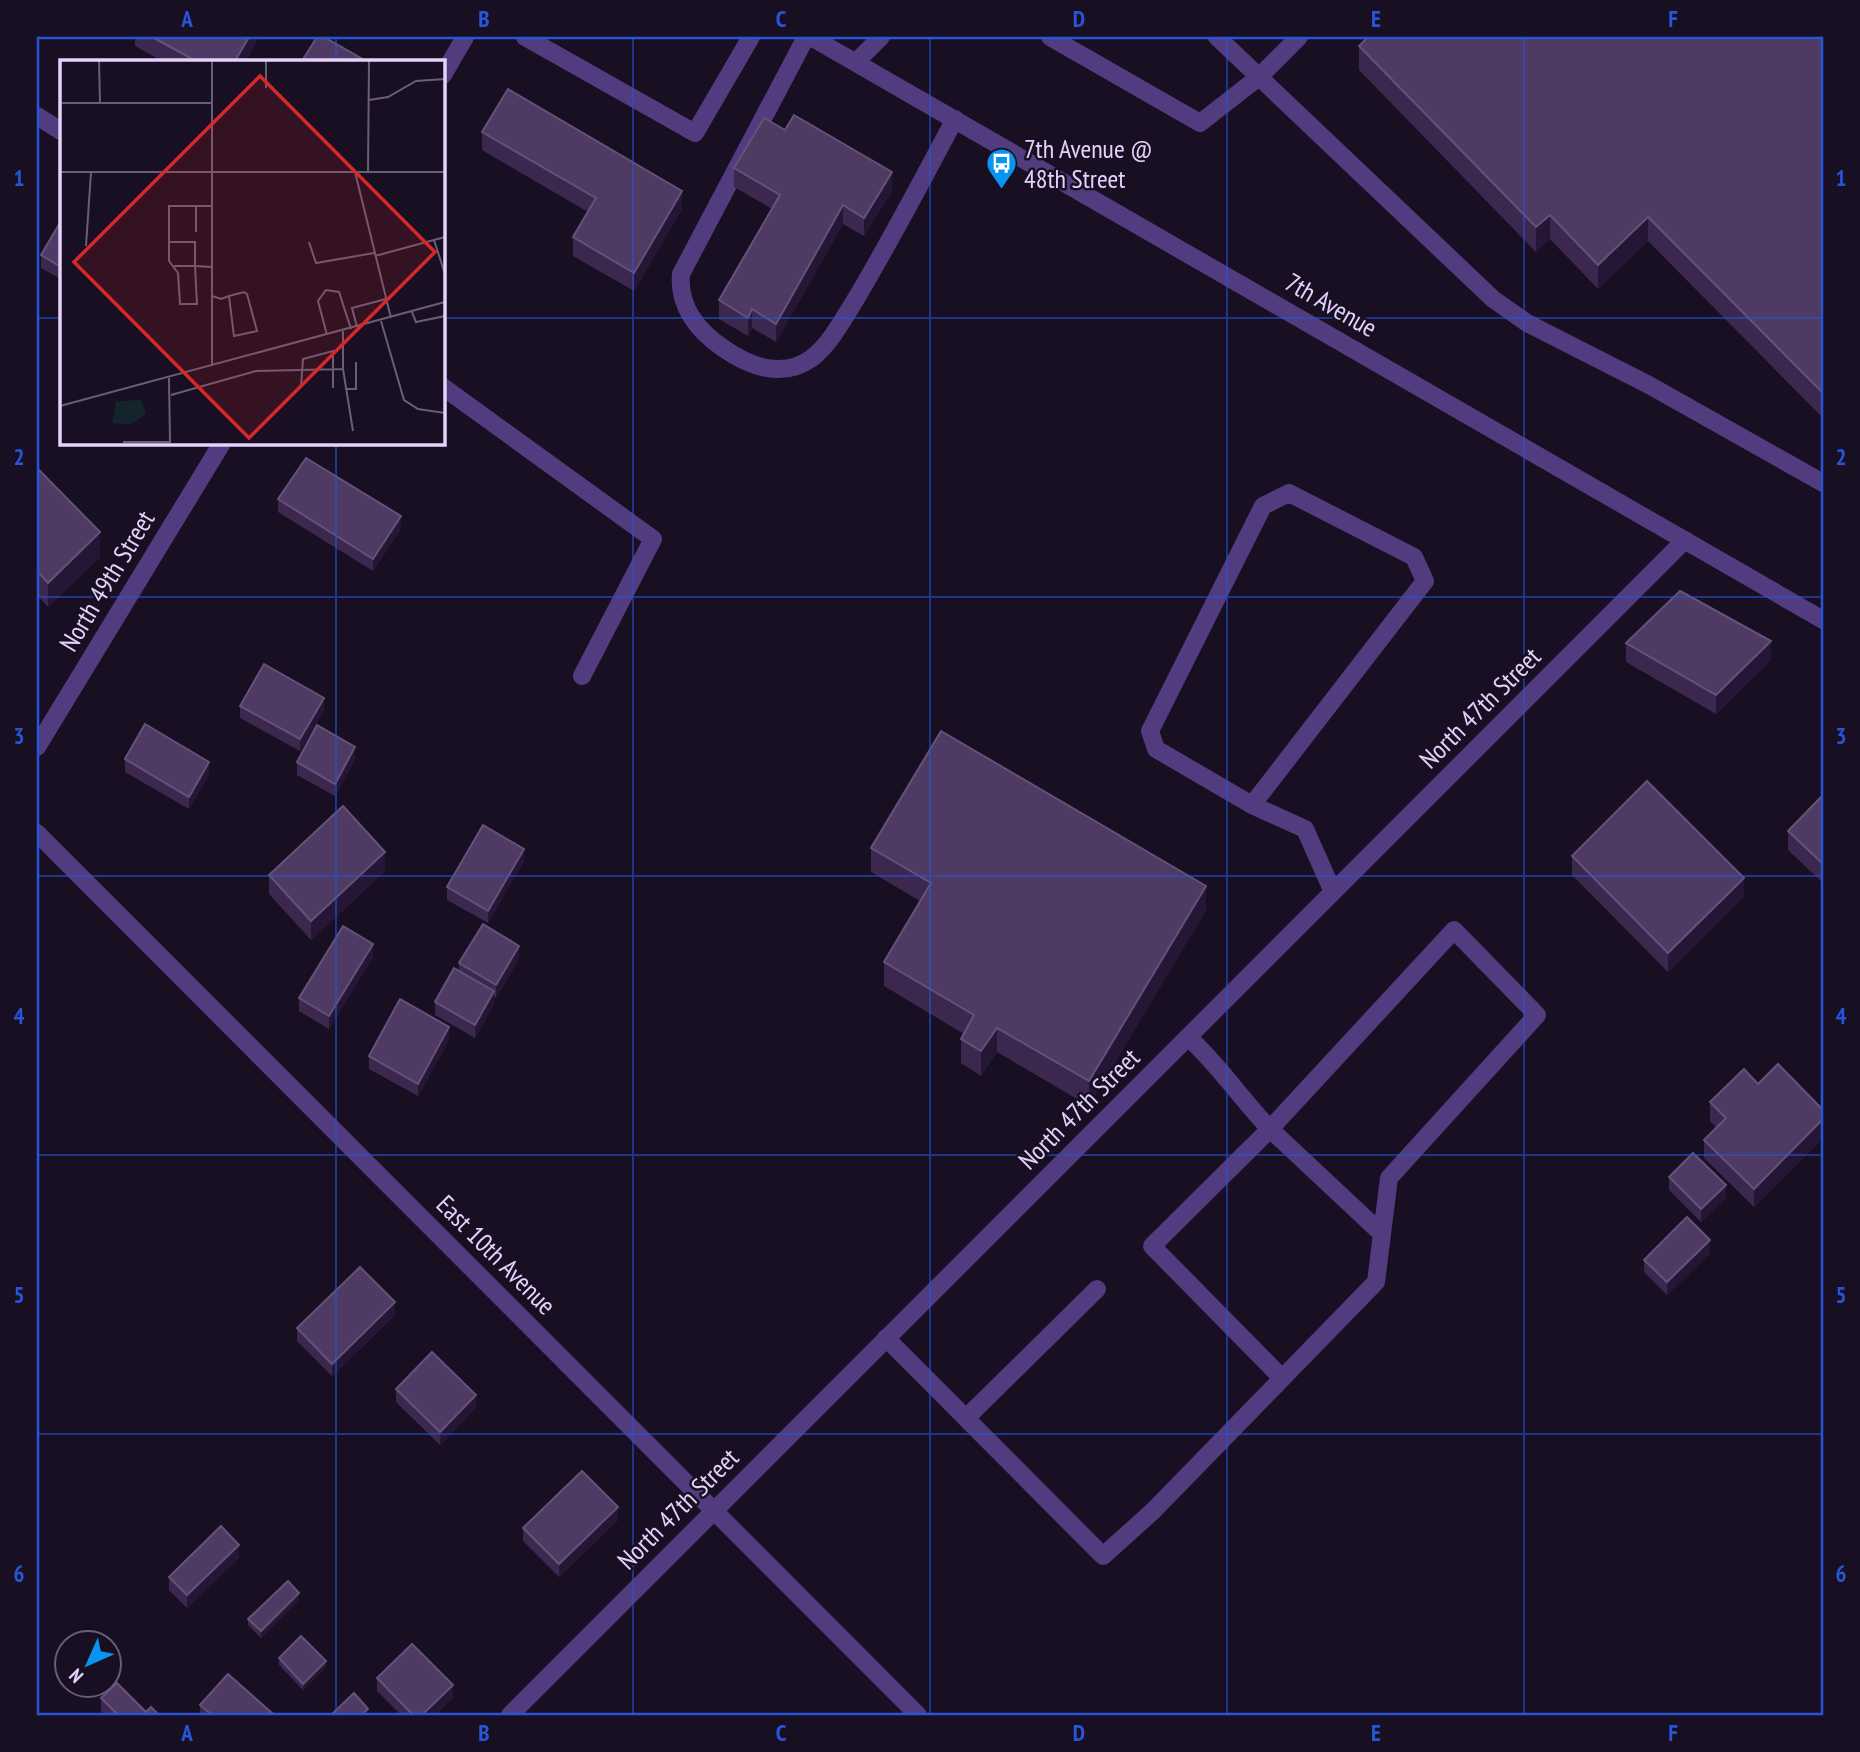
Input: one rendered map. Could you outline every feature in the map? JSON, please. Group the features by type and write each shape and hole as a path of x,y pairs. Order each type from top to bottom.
{"street":[{"path":"444,73 466,37"},
{"path":"525,37 695,133 751,37"},
{"path":"809,37 681,274 679,293 692,318 708,338 737,358 770,371 792,367 812,358 830,340 864,286 955,119"},
{"name":"7th Avenue","path":"809,37 1823,620"},
{"path":"856,62 881,37"},
{"path":"1217,37 1493,299 1527,323 1649,385 1823,483"},
{"path":"1058,39 1200,123 1259,77 1299,37"},
{"path":"37,116 60,130"},
{"path":"444,388 653,539 582,676"},
{"name":"North 49th Street","path":"37,747 221,444"},
{"path":"1252,805 1425,581 1413,557 1289,493 1263,506 1150,731 1156,749 1252,805 1305,830 1333,892"},
{"name":"North 47th Street","path":"510,1715 1685,540"},
{"name":"East 10th Avenue","path":"37,833 918,1715"},
{"path":"886,1338 1102,1556 1153,1511 1376,1282 1389,1178 1537,1015 1454,930 1270,1129 1152,1246 1282,1378"},
{"path":"1188,1037 1218,1064 1241,1098 1270,1129 1381,1234"},
{"path":"966,1418 1097,1289"}],"building":[{"path":"152,37 249,37 236,60 194,60"},
{"path":"317,37 324,37 364,60 303,60"},
{"path":"1368,37 1823,37 1823,393 1648,217 1598,265 1550,215 1536,227 1359,46"},
{"path":"508,89 682,191 634,273 573,237 596,198 482,132"},
{"path":"794,115 892,172 864,218 843,205 776,324 752,309 748,318 719,300 780,195 734,168 764,118 785,130"},
{"path":"60,223 60,266 41,255"},
{"path":"306,458 401,516 373,559 278,499"},
{"path":"37,468 100,532 48,583 37,571"},
{"path":"1680,591 1771,641 1716,695 1626,643"},
{"path":"264,664 324,698 300,739 240,706"},
{"path":"145,724 209,762 189,797 125,759"},
{"path":"317,725 355,747 335,784 297,762"},
{"path":"941,731 1206,886 1089,1081 997,1028 981,1051 961,1039 974,1015 884,962 931,883 871,848"},
{"path":"1647,781 1744,878 1668,953 1572,856"},
{"path":"1823,795 1823,864 1788,831"},
{"path":"343,806 385,852 311,921 269,875"},
{"path":"483,825 524,849 488,911 447,887"},
{"path":"483,924 519,946 496,985 459,963"},
{"path":"343,926 373,944 329,1016 299,998"},
{"path":"454,968 494,991 475,1025 435,1002"},
{"path":"400,999 449,1027 418,1084 369,1056"},
{"path":"1778,1064 1823,1110 1823,1119 1754,1189 1704,1140 1726,1118 1710,1102 1744,1069 1758,1084"},
{"path":"1693,1153 1726,1185 1701,1209 1669,1177"},
{"path":"1687,1217 1710,1240 1667,1282 1644,1260"},
{"path":"360,1267 395,1302 332,1364 297,1328"},
{"path":"432,1352 476,1395 440,1432 396,1389"},
{"path":"582,1471 618,1507 559,1564 523,1528"},
{"path":"221,1526 239,1545 187,1595 169,1577"},
{"path":"288,1581 299,1593 261,1631 248,1619"},
{"path":"301,1636 326,1661 303,1684 279,1658"},
{"path":"412,1644 453,1685 422,1715 413,1715 377,1678"},
{"path":"228,1674 272,1713 212,1715 200,1705"},
{"path":"122,1688 146,1712 151,1707 159,1715 118,1715 103,1700 122,1700"},
{"path":"354,1693 368,1709 361,1715 332,1714"}],"place":[{"name":"7th Avenue @ 48th Street","path":"1001,191"}]}
